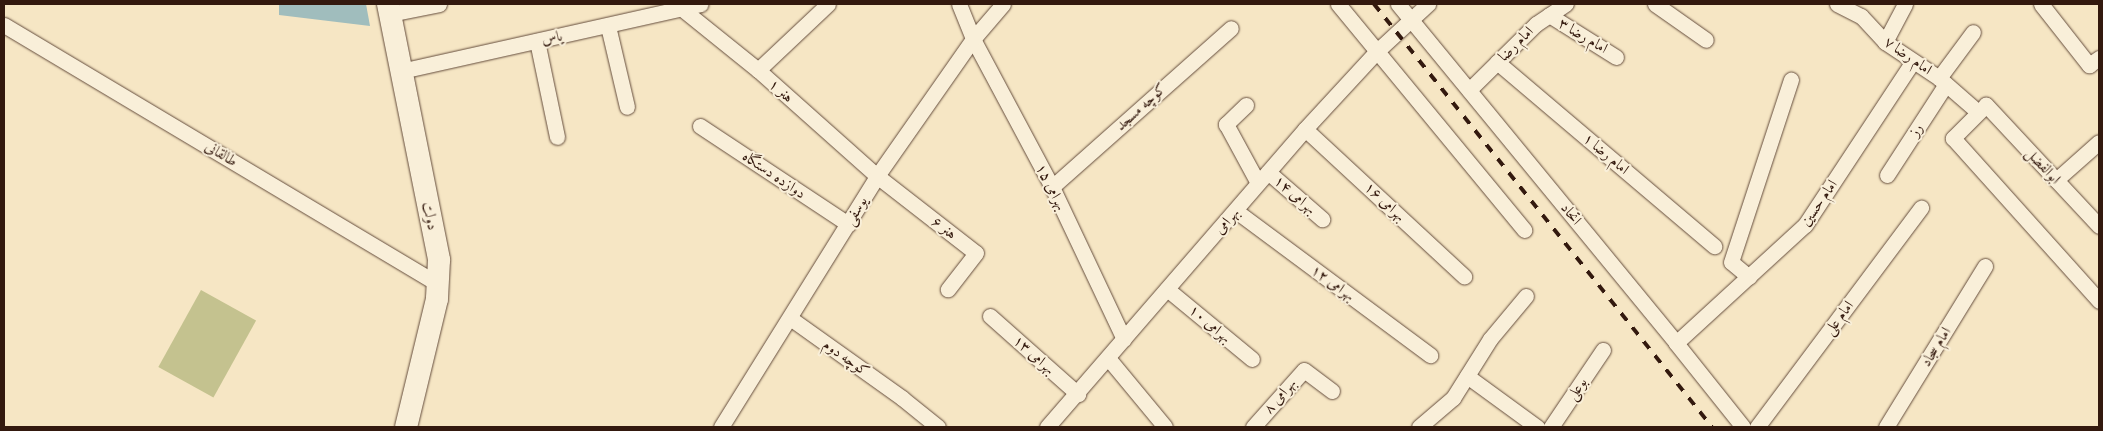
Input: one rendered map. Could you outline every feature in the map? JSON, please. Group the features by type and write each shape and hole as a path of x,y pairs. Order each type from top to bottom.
{"main road":[{"name":"دولت","path":"389,9 439,260 438,299 406,427"}],"street":[{"path":"389,9 439,4"},
{"name":"یاس","path":"401,71 608,26 679,7 701,4"},
{"path":"758,70 828,4"},
{"name":"بهرامی ۱۵","path":"959,4 972,39 1052,187 1124,339"},
{"name":"یوسفی","path":"721,427 877,176 972,39 1003,4"},
{"path":"1338,4 1524,230"},
{"name":"اتحاد","path":"1398,4 1743,427"},
{"name":"بهرامی","path":"1047,427 1236,212 1263,177 1305,129 1376,52 1428,4"},
{"name":"امام رضا","path":"1469,90 1536,24 1566,4"},
{"path":"1654,4 1706,40"},
{"name":"امام رضا ۷","path":"1837,4 1861,16 1885,42 1982,108"},
{"path":"1885,42 1905,4"},
{"path":"2041,4 2094,62"},
{"name":"هنر ۱","path":"679,7 758,70 877,176"},
{"name":"امام رضا ۳","path":"1549,16 1616,57"},
{"name":"طالقانی","path":"4,25 438,284"},
{"path":"608,26 628,107"},
{"name":"کوچه مسجد","path":"1052,187 1231,28"},
{"name":"رز","path":"1887,175 1973,32"},
{"path":"537,41 557,137"},
{"name":"امام حسین","path":"1676,343 1805,225 1914,61"},
{"name":"امام رضا ۱","path":"1497,62 1714,246"},
{"path":"1749,276 1731,262 1791,80"},
{"path":"1246,105 1226,124 1263,177"},
{"path":"1982,108 1953,138 2099,301"},
{"name":"ابوالفضل","path":"1982,108 2098,224"},
{"name":"دوازده دستگاه","path":"700,126 848,224"},
{"name":"بهرامی ۱۶","path":"1305,129 1464,276"},
{"path":"2056,180 2099,142"},
{"name":"هنر ۶","path":"877,176 976,252 948,289"},
{"name":"بهرامی ۱۴","path":"1263,177 1322,219"},
{"name":"امام علی","path":"1757,427 1921,208"},
{"name":"بهرامی ۱۲","path":"1236,212 1430,355"},
{"name":"امام سجاد","path":"1886,427 1986,266"},
{"name":"بهرامی ۱۰","path":"1168,289 1252,360"},
{"path":"1419,427 1452,398 1490,339 1526,296"},
{"name":"بهرامی ۱۳","path":"990,316 1078,394"},
{"name":"کوچه دوم","path":"790,318 902,398 938,427"},
{"name":"بوعلی","path":"1551,427 1604,350"},
{"path":"1108,358 1165,427"},
{"name":"بهرامی ۸","path":"1253,427 1304,370 1332,391"},
{"path":"1467,376 1537,427"}],"shaded area":[{"path":"201,290 256,321 213,398 158,367"}],"water":[{"path":"279,4 366,4 370,26 279,15"}],"railway":[{"path":"1374,4 1712,427"}]}
